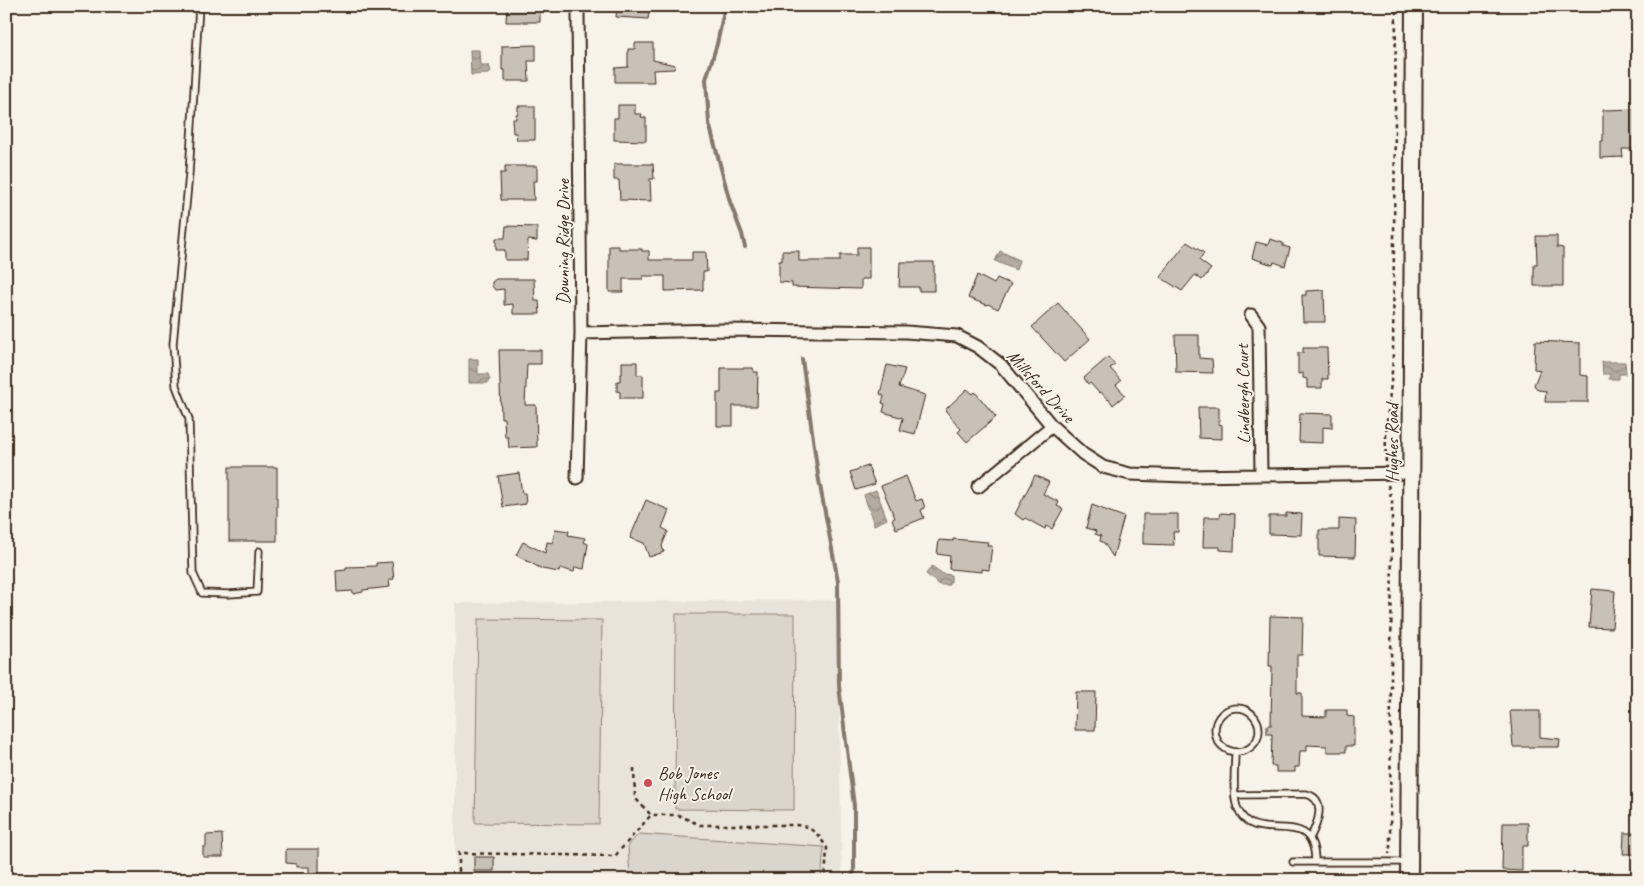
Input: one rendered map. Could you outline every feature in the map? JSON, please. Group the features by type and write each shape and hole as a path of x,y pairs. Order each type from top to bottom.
{"main road":[{"name":"Hughes Road","path":"1409,880 1414,6"}],"street":[{"name":"Downing Ridge Drive","path":"578,478 581,333 578,12 580,6"},
{"name":"Lindbergh Court","path":"1251,315 1260,326 1261,475"},
{"name":"Millsford Drive","path":"581,333 722,330 896,331 957,336 978,347 1001,365 1052,426 1083,454 1104,467 1130,474 1186,476 1411,472"},
{"path":"978,486 1052,426"}],"lane":[{"path":"199,6 189,174 173,344 176,386 189,419 194,573 202,593 256,592 259,551"},
{"path":"1238,708 1252,714 1256,720 1259,733 1253,745 1242,752 1235,752 1221,746 1215,734 1215,725 1223,713 1230,709 1238,708"},
{"path":"1235,752 1235,795 1236,805 1240,813 1251,824 1259,828 1300,829 1310,838 1314,847 1315,861"},
{"path":"1235,795 1312,795 1318,804 1319,816 1310,838"},
{"path":"1293,862 1409,862"}],"path":[{"path":"1386,461 1387,415 1392,383 1393,353 1396,6"},
{"path":"1384,880 1384,871 1390,847 1392,501 1388,487"},
{"path":"634,768 635,798 651,815 678,815 700,825 808,827 819,836 827,848 824,880"},
{"path":"459,880 459,852 616,856 651,815"}],"shaded area":[{"name":"Bob Jones High School","path":"837,600 842,880 455,880 455,603"},
{"path":"676,614 795,614 794,810 675,809"},
{"path":"478,619 602,620 599,824 475,823"},
{"path":"639,834 824,847 821,880 630,880 628,845"},
{"path":"463,877 582,878 584,880 464,880"}],"water":[{"path":"470,50 479,50 480,65 489,65 491,72 488,74 471,75"},
{"path":"1000,251 1019,260 1016,270 995,261"},
{"path":"469,359 478,359 478,374 488,374 490,380 488,380 488,383 469,383"},
{"path":"1602,362 1625,362 1626,374 1619,374 1619,379 1609,379 1610,374 1603,374"},
{"path":"876,490 887,519 874,525 864,495"},
{"path":"932,566 943,574 951,575 949,585 939,585 926,574"}],"building":[{"path":"507,6 540,6 540,22 506,22"},
{"path":"617,6 650,6 648,19 616,17"},
{"path":"635,43 653,43 653,60 675,65 674,69 653,70 654,82 615,82 615,68 628,67 628,49 635,49"},
{"path":"536,45 536,61 528,61 529,81 505,81 505,70 502,70 502,46"},
{"path":"618,105 635,105 635,114 642,114 641,117 646,118 646,141 614,140 614,118 618,118"},
{"path":"518,106 535,106 535,140 517,140 516,133 513,133 512,119 516,119"},
{"path":"1638,109 1638,149 1622,149 1623,157 1600,158 1600,141 1603,141 1603,110"},
{"path":"614,164 653,164 654,179 650,179 651,201 620,200 619,180 614,180"},
{"path":"505,166 537,166 537,181 533,181 534,200 501,200 500,173 505,173"},
{"path":"506,226 537,227 537,241 528,240 527,260 505,260 505,250 496,250 496,238 505,238"},
{"path":"1536,236 1557,236 1557,247 1563,248 1563,286 1534,286 1534,264 1537,264"},
{"path":"1270,239 1283,243 1283,246 1290,248 1285,266 1274,262 1273,265 1252,258 1256,242 1268,245"},
{"path":"1187,242 1204,253 1199,260 1211,269 1202,280 1195,275 1182,291 1160,277"},
{"path":"609,246 619,246 619,249 642,249 642,251 649,251 649,260 692,260 692,252 706,252 707,272 703,272 703,290 665,291 665,276 643,276 643,279 623,279 623,292 609,292"},
{"path":"857,247 869,247 869,279 861,279 861,289 792,287 792,283 779,282 779,261 782,261 782,251 799,251 799,261 840,261 840,255 857,255"},
{"path":"900,262 934,262 934,291 919,291 919,287 899,287"},
{"path":"977,275 994,284 997,278 1011,284 998,309 968,298"},
{"path":"496,279 534,279 535,301 539,301 540,314 513,314 513,304 504,305 504,289 495,290 492,286 492,282"},
{"path":"1324,290 1325,322 1303,322 1302,295 1306,295 1306,291"},
{"path":"1058,303 1090,339 1064,362 1032,327"},
{"path":"1175,335 1199,335 1199,358 1212,359 1213,373 1176,372"},
{"path":"1535,341 1580,343 1580,375 1588,376 1588,402 1545,402 1546,391 1538,390 1534,385 1540,370 1534,369"},
{"path":"1303,348 1327,348 1328,379 1322,379 1322,388 1307,388 1307,379 1303,378 1303,373 1298,374 1298,353 1303,353"},
{"path":"499,350 541,350 541,364 527,364 525,405 536,405 537,447 509,448 508,437 505,437 504,418 501,418"},
{"path":"1108,357 1115,365 1110,368 1121,381 1116,385 1125,395 1113,405 1101,392 1099,393 1090,383 1088,384 1084,378"},
{"path":"622,362 637,362 637,375 643,375 643,398 620,398 620,392 617,391 617,381 620,381 620,375 622,374"},
{"path":"887,365 905,369 899,387 925,395 915,434 900,430 903,418 883,412 885,404 882,403 884,396 880,394"},
{"path":"721,368 753,368 754,372 758,372 757,406 733,406 733,426 717,426 717,393 721,393"},
{"path":"967,389 973,394 975,392 996,417 967,442 958,432 961,429 945,410"},
{"path":"1198,407 1219,407 1219,424 1222,425 1222,439 1199,438"},
{"path":"1300,413 1332,414 1332,428 1323,427 1323,443 1299,442"},
{"path":"868,466 875,484 856,490 850,472"},
{"path":"229,467 277,467 277,541 229,541"},
{"path":"519,473 526,504 503,507 498,476"},
{"path":"1035,475 1049,482 1043,494 1059,502 1057,506 1063,509 1052,529 1046,526 1045,529 1025,518 1023,520 1015,514"},
{"path":"906,476 916,501 922,499 925,508 921,510 924,518 896,529 892,519 895,518 881,486"},
{"path":"646,500 669,510 662,528 668,531 662,546 664,552 649,557 644,543 630,538"},
{"path":"1092,505 1124,517 1113,557 1104,543 1100,541 1101,536 1095,534 1096,531 1086,528"},
{"path":"1221,513 1235,514 1234,551 1220,550 1220,547 1203,547 1204,517 1220,517"},
{"path":"1286,513 1302,514 1301,535 1269,534 1269,516 1286,516"},
{"path":"1143,514 1178,514 1178,532 1173,532 1174,545 1143,544"},
{"path":"1339,519 1356,520 1355,557 1319,556 1319,530 1339,530"},
{"path":"555,529 569,531 568,535 585,538 584,542 588,544 584,569 575,567 574,572 560,568 559,572 542,569 516,555 523,542 545,553 547,542 553,543"},
{"path":"953,539 988,542 987,546 992,546 989,570 982,569 982,572 949,569 950,556 937,554 939,540 953,541"},
{"path":"392,562 394,579 389,580 390,587 363,590 363,592 353,594 353,591 337,592 336,571 346,570 346,567 376,566 376,563"},
{"path":"1592,589 1615,591 1612,628 1589,627"},
{"path":"1270,616 1303,617 1302,655 1297,655 1297,693 1302,693 1302,716 1326,717 1326,710 1347,710 1347,716 1354,717 1354,746 1346,746 1346,752 1327,752 1327,746 1307,745 1307,751 1300,751 1299,767 1295,767 1295,772 1276,772 1276,766 1271,766 1272,734 1267,734 1267,725 1271,725 1272,666 1269,666"},
{"path":"1076,692 1096,692 1095,730 1075,730"},
{"path":"1510,711 1540,711 1540,737 1560,739 1559,747 1513,747"},
{"path":"1503,823 1528,823 1528,846 1522,846 1522,871 1502,870"},
{"path":"1624,833 1638,833 1638,854 1623,854"},
{"path":"222,834 223,857 203,857 203,847 206,847 206,835"},
{"path":"286,849 319,849 319,873 309,874 309,867 296,867 296,864 286,863"},
{"path":"474,857 494,857 494,871 474,871"}],"waterway":[{"path":"725,6 717,44 706,79 709,123 730,202 745,247"},
{"path":"802,359 818,475 838,581 839,686 854,806 854,870 851,880"}],"place":[{"name":"Bob Jones High School","path":"648,783"}]}
